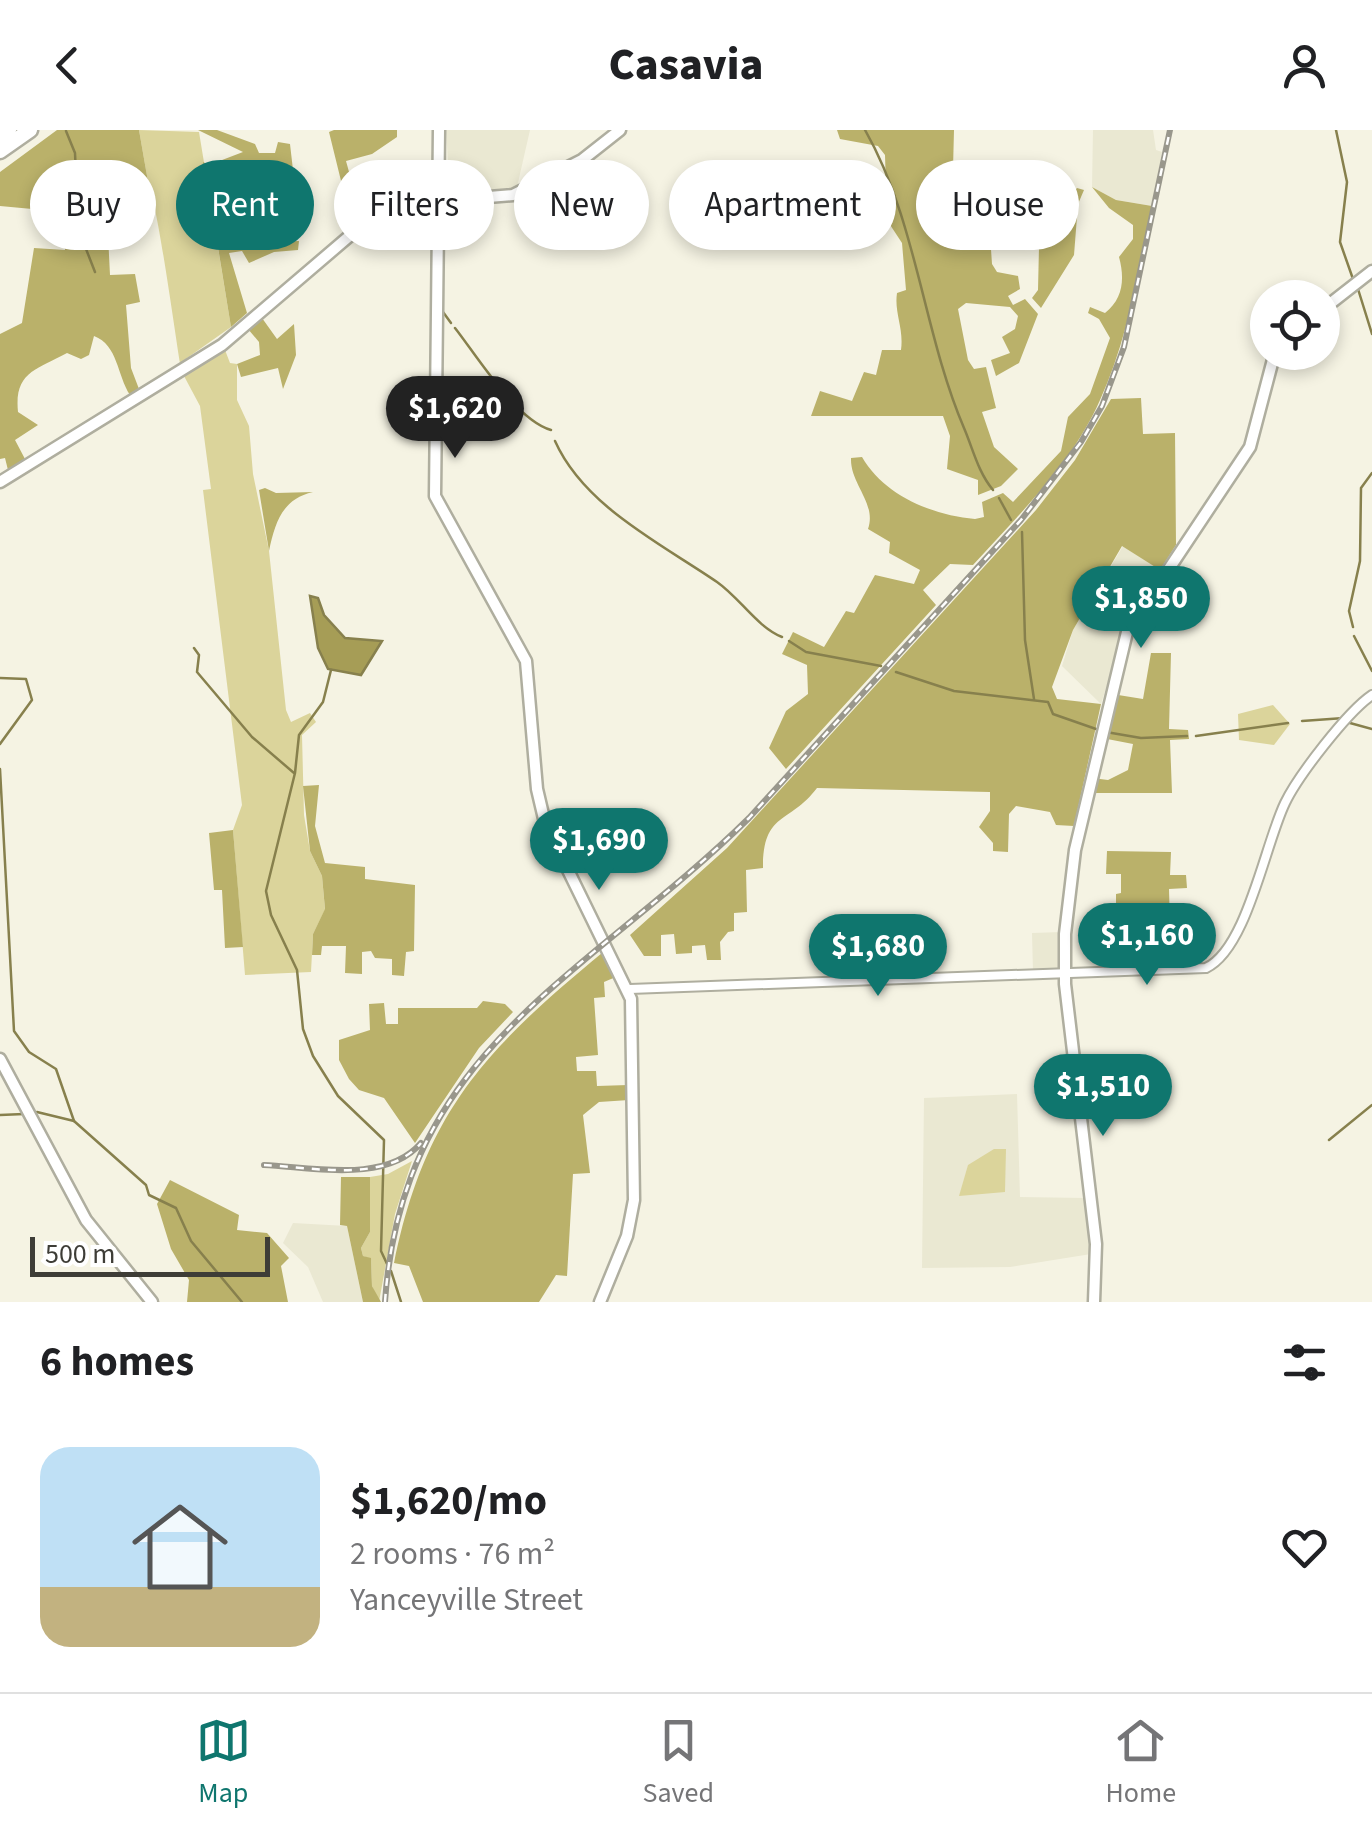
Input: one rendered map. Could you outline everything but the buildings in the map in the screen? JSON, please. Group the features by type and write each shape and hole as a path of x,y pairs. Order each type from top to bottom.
{"highway":[{"path":"0,136 9,130"},
{"path":"0,151 30,130"}],"main road":[{"path":"440,130 441,160"},
{"path":"494,196 513,195 582,160 620,130"},
{"path":"0,482 222,344 334,247"},
{"path":"441,250 435,496 526,661 537,789 546,823 595,930 630,989 634,1200 626,1236 600,1302"},
{"path":"1340,296 1372,271"},
{"path":"1094,1302 1096,1244 1064,974 1073,859 1117,660 1141,607 1250,447 1270,370"},
{"path":"0,1059 86,1220 152,1302"}],"street":[{"path":"630,989 1206,968 1215,964 1243,914 1287,800 1356,708 1372,696"}],"shaded area":[{"path":"57,130 139,130 144,160 30,160 30,209 0,206 0,172"},
{"path":"139,130 199,132 204,160 176,160 176,250 218,250 231,327 180,363 156,216 156,160 144,160"},
{"path":"198,130 217,130 255,144 259,153 275,153 278,142 290,144 292,160 222,160 243,152"},
{"path":"397,130 397,137 372,154 336,160 329,132"},
{"path":"446,130 530,130 523,160 514,160 514,188 494,194 494,160 448,160"},
{"path":"837,130 954,130 953,160 916,160 916,250 991,250 997,272 1018,276 1020,289 1008,296 1013,305 1025,299 1038,314 1019,363 996,376 991,360 1010,353 1002,337 1015,329 1018,316 1010,307 966,303 958,309 968,360 974,369 986,367 996,408 982,412 994,447 1018,469 1001,486 978,495 978,480 947,469 950,436 943,416 811,416 820,391 852,401 864,372 876,375 882,350 901,350 896,300 897,293 906,290 902,243 896,234 896,160 885,160 878,146 840,139"},
{"path":"1093,130 1153,130 1156,150 1162,152 1152,206 1116,200 1092,187"},
{"path":"1092,187 1116,200 1152,206 1125,329 1110,377 1088,423 1043,487 973,565 950,564 923,590 936,605 786,769 769,748 786,711 808,694 807,665 782,654 793,632 824,647 846,611 854,613 875,575 914,584 920,570 889,553 890,542 868,529 869,511 851,458 862,457 883,482 910,501 942,513 975,519 984,517 982,502 1003,493 1013,502 1061,451 1068,417 1090,394 1110,338 1099,319 1088,313 1090,307 1105,313 1116,301 1122,281 1119,257 1133,239 1133,225 1109,208"},
{"path":"34,250 109,250 110,275 135,274 140,302 126,305 131,368 139,389 130,395 113,353 94,336 89,355 81,359 67,353 37,369 20,388 18,412 38,425 15,440 25,459 8,470 5,458 0,459 0,334 22,323"},
{"path":"218,250 298,250 274,252 249,263 242,251 229,253 247,313 231,327"},
{"path":"1039,250 1074,250 1041,308 1032,298 1038,290"},
{"path":"262,318 277,339 294,324 296,355 283,389 278,368 241,377 237,364 260,355 259,342 248,329"},
{"path":"225,350 230,363 237,364 237,400 249,426 253,474 269,551 286,710 291,722 310,713 316,722 302,735 304,815 310,851 322,876 325,910 313,934 311,972 245,975 233,830 242,805 203,490 211,489 200,406 184,376"},
{"path":"1141,398 1143,434 1175,433 1176,545 1160,570 1122,546 1073,630 1052,687 1057,699 1101,704 1074,826 1056,825 1050,812 1016,806 1009,814 1008,852 993,851 993,843 979,827 990,811 990,792 817,788 773,827 764,850 763,868 746,870 747,912 734,913 734,931 720,942 721,960 707,960 705,945 692,946 692,953 676,954 674,934 661,935 661,956 644,956 630,935 727,848 1036,510 1075,460 1111,399"},
{"path":"265,488 276,493 313,492 287,506 277,522 269,551 259,490"},
{"path":"1123,546 1160,570 1127,620 1101,704 1062,666 1073,630"},
{"path":"310,596 318,598 324,615 345,638 382,641 361,675 328,669 318,648"},
{"path":"1151,653 1171,653 1169,729 1188,730 1189,739 1170,740 1172,793 1090,793 1092,778 1108,780 1128,770 1133,744 1102,738 1112,694 1143,699"},
{"path":"1273,705 1290,724 1274,745 1239,740 1238,714"},
{"path":"319,785 315,826 325,863 365,867 365,879 415,885 414,951 406,952 404,976 392,975 392,959 375,958 371,951 362,952 362,974 345,973 346,946 322,946 321,955 312,955 313,934 325,909 322,876 310,851 303,786"},
{"path":"233,830 243,947 225,948 222,890 214,890 209,833"},
{"path":"1107,851 1171,852 1170,875 1186,875 1187,888 1169,889 1171,964 1161,964 1160,943 1097,945 1104,930 1103,909 1116,909 1116,894 1121,893 1121,874 1106,874"},
{"path":"1062,932 1059,971 1033,972 1032,933"},
{"path":"602,953 618,976 604,982 605,997 594,998 598,1055 576,1057 577,1071 596,1071 597,1086 628,1085 629,1100 599,1102 583,1115 590,1173 573,1174 567,1276 556,1275 539,1302 423,1302 409,1266 394,1263 423,1164 443,1123 494,1053 525,1020"},
{"path":"483,1001 505,1004 513,1012 479,1048 415,1143 384,1098 359,1090 349,1079 339,1060 339,1040 370,1030 369,1004 384,1003 386,1024 398,1024 398,1008 477,1008"},
{"path":"1017,1094 1020,1197 1085,1198 1091,1254 1010,1267 922,1268 924,1098"},
{"path":"994,1149 1006,1149 1005,1192 959,1196 968,1165"},
{"path":"412,1161 395,1214 379,1302 372,1286 371,1259 363,1256 361,1248 370,1232 370,1177 388,1174"},
{"path":"341,1177 370,1177 370,1232 361,1248 363,1256 371,1258 372,1286 381,1302 363,1302 347,1226 340,1225"},
{"path":"170,1180 239,1215 237,1230 267,1233 289,1258 281,1266 288,1302 187,1302 189,1280 171,1249 157,1204"},
{"path":"293,1223 347,1226 363,1302 323,1302 308,1267 283,1243"}],"waterway":[{"path":"865,130 897,201 950,391 980,468 993,490"},
{"path":"1336,130 1347,182 1340,242 1353,279"},
{"path":"66,131 75,160"},
{"path":"86,250 95,272"},
{"path":"1358,289 1372,334"},
{"path":"443,312 451,323"},
{"path":"455,328 511,401 551,430"},
{"path":"555,441 568,464 604,504 717,582 782,637"},
{"path":"1353,627 1349,611 1360,561 1361,488 1372,473"},
{"path":"999,498 1011,520"},
{"path":"1022,532 1025,640 1034,699"},
{"path":"1354,636 1372,671"},
{"path":"789,641 806,652 881,666"},
{"path":"194,648 199,655 197,672 252,737 294,773"},
{"path":"331,670 323,702 299,735 295,773 266,891 271,915 297,970 303,1029 313,1056 338,1096 384,1140 381,1251 388,1266"},
{"path":"896,672 954,691 1048,702 1053,714 1096,729"},
{"path":"0,678 26,679 32,700 0,744"},
{"path":"1302,721 1344,718"},
{"path":"1196,736 1288,723"},
{"path":"1350,723 1372,729"},
{"path":"1106,732 1141,738 1187,736"},
{"path":"0,769 14,1031 29,1052 56,1069 74,1121"},
{"path":"1329,1140 1372,1105"},
{"path":"37,1112 74,1121 146,1185 149,1195 176,1208 191,1241 242,1302"},
{"path":"0,1115 24,1114"},
{"path":"391,1271 401,1302"}],"railway":[{"path":"385,1302 399,1215 427,1141 465,1079 513,1024 749,818 1021,520 1081,442 1102,406 1124,347 1170,130"},
{"path":"264,1165 369,1169 406,1156 421,1143"}]}
